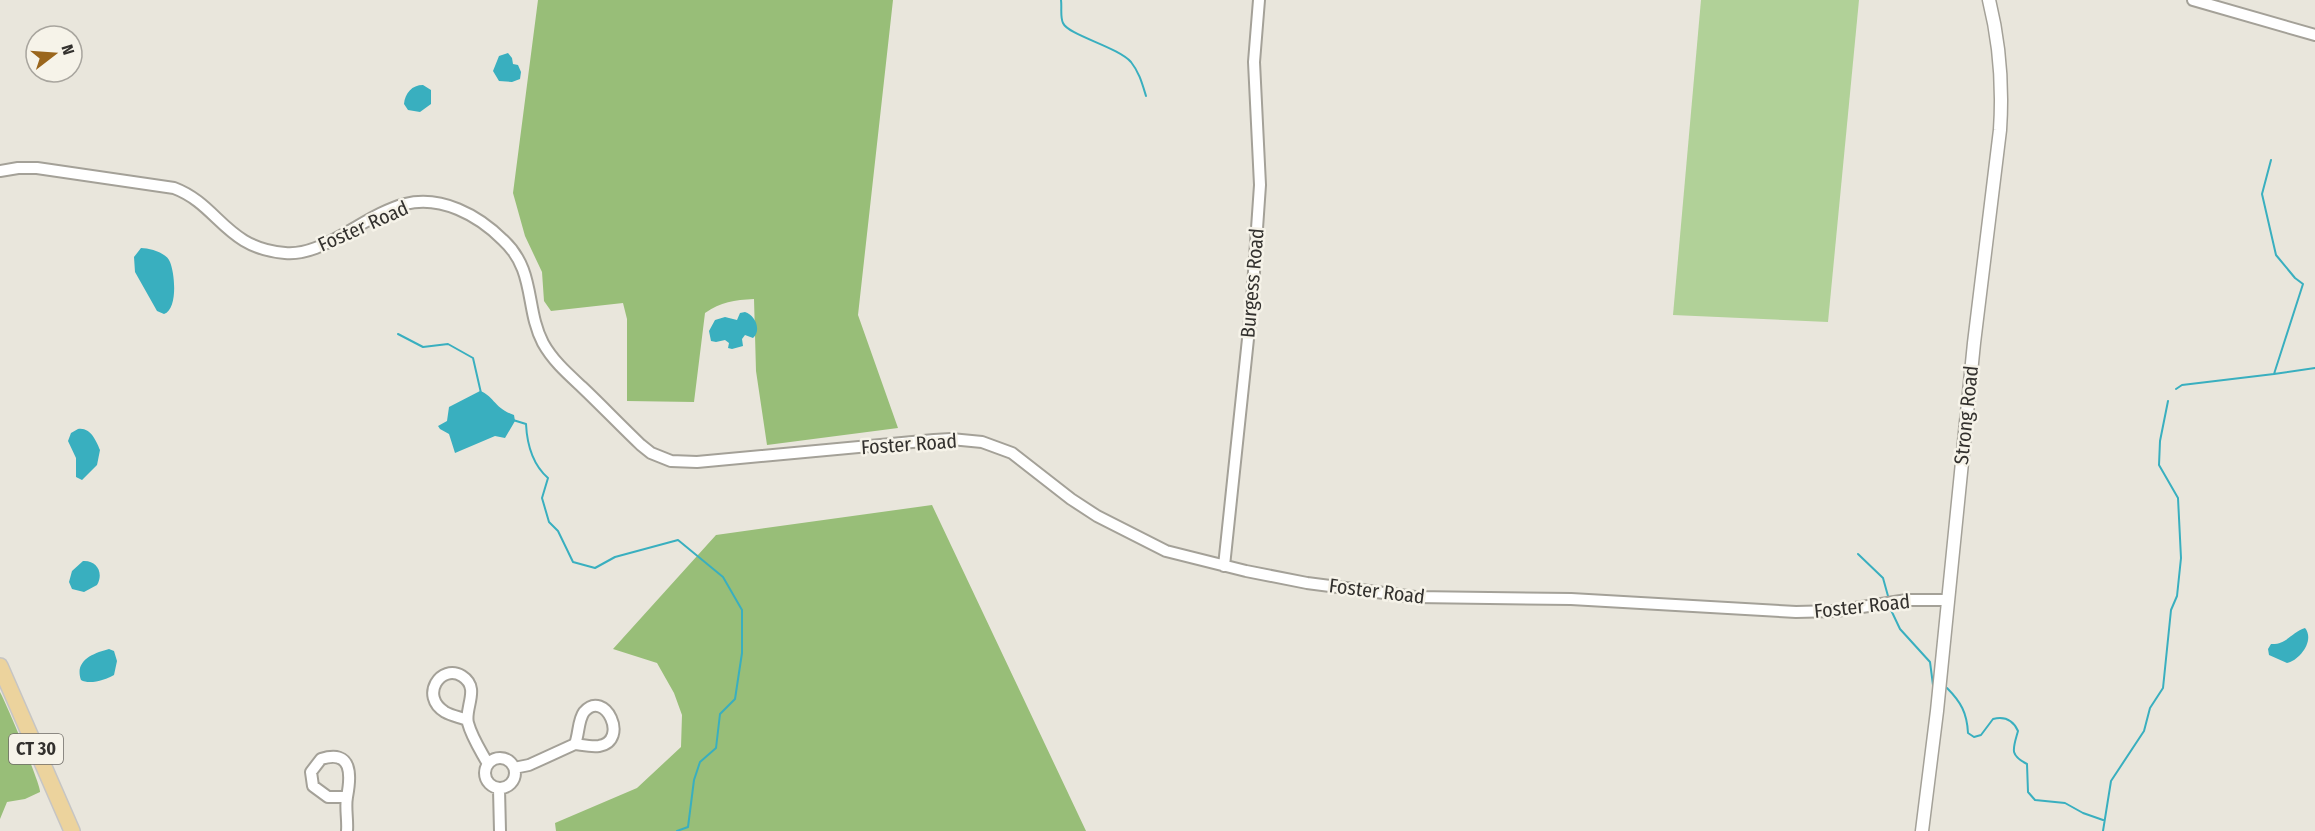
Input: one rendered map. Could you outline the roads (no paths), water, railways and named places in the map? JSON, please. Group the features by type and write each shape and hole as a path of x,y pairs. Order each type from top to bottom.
{"main road":[{"name":"CT 30","path":"0,666 72,831"}],"street":[{"name":"Burgess Road","path":"1224,566 1252,301 1260,185 1254,62 1259,0"},
{"name":"Strong Road","path":"1922,831 2000,120 2000,61 1989,0"},
{"path":"2193,0 2315,35"},
{"name":"Foster Road","path":"0,171 37,168 174,188 191,196 240,239 262,249 288,253 321,246 405,204 426,202 454,207 481,222 517,256 526,277 537,328 547,350 651,453 671,460 705,462 951,439 982,442 1012,453 1071,499 1138,538 1181,556 1269,576 1359,591 1447,598 1571,599 1817,612 1907,600 1946,600"},
{"path":"467,720 444,711 433,698 432,691 435,684 445,675 452,673 463,676 468,683 472,699 467,720 473,738 488,764"},
{"path":"514,768 529,765 575,744"},
{"path":"497,758 507,759 514,768 516,775 511,785 499,789 493,787 486,779 486,767 497,758"},
{"path":"499,789 500,831"},
{"path":"347,797 347,831"}],"water":[{"path":"508,53 513,64 518,65 521,72 520,79 512,82 499,81 493,71 499,56"},
{"path":"423,85 431,90 431,104 420,112 408,110 404,104 408,93 412,88"},
{"path":"141,248 162,254 170,262 174,291 172,305 164,314 157,311 135,272 134,257"},
{"path":"745,312 752,316 756,323 757,331 753,338 745,335 742,339 743,346 732,349 728,348 729,343 725,340 711,341 709,331 715,320 725,317 737,320 740,313"},
{"path":"480,391 502,409 514,415 515,421 505,438 495,436 455,453 449,434 438,426 447,421 449,407"},
{"path":"78,429 89,432 100,450 97,465 82,480 76,477 76,458 68,441 71,433"},
{"path":"83,561 95,565 100,576 97,585 84,592 72,589 69,582 72,571"},
{"path":"2305,628 2308,633 2307,644 2297,658 2287,663 2269,655 2268,649 2271,644 2281,642"},
{"path":"109,649 114,651 117,661 114,675 98,681 81,680 80,667 83,662 92,655"}],"waterway":[{"path":"1061,0 1062,21 1067,28 1116,51 1131,62 1146,96"},
{"path":"2176,389 2182,385 2274,374 2303,284 2276,255 2262,194 2271,160"},
{"path":"398,334 423,347 448,344 473,358 481,393"},
{"path":"2274,374 2315,368"},
{"path":"2103,831 2111,781 2144,731 2150,708 2163,688 2171,610 2177,596 2181,558 2178,498 2159,465 2160,441 2168,401"},
{"path":"513,420 526,424 531,453 548,478 542,498 549,522 558,531 573,562 595,568 615,557 678,540 723,577 742,610 742,653 735,699 720,714 716,748 700,762 694,780 688,827 677,831"},
{"path":"1858,554 1883,578 1888,596"},
{"path":"1891,610 1900,629 1930,662 1933,685"},
{"path":"1947,688 1962,708 1968,733 1974,737 1981,735 1993,719 2001,718 2014,724 2018,731 2014,751 2017,758 2027,764 2028,792 2035,800 2065,803 2103,820"}]}
